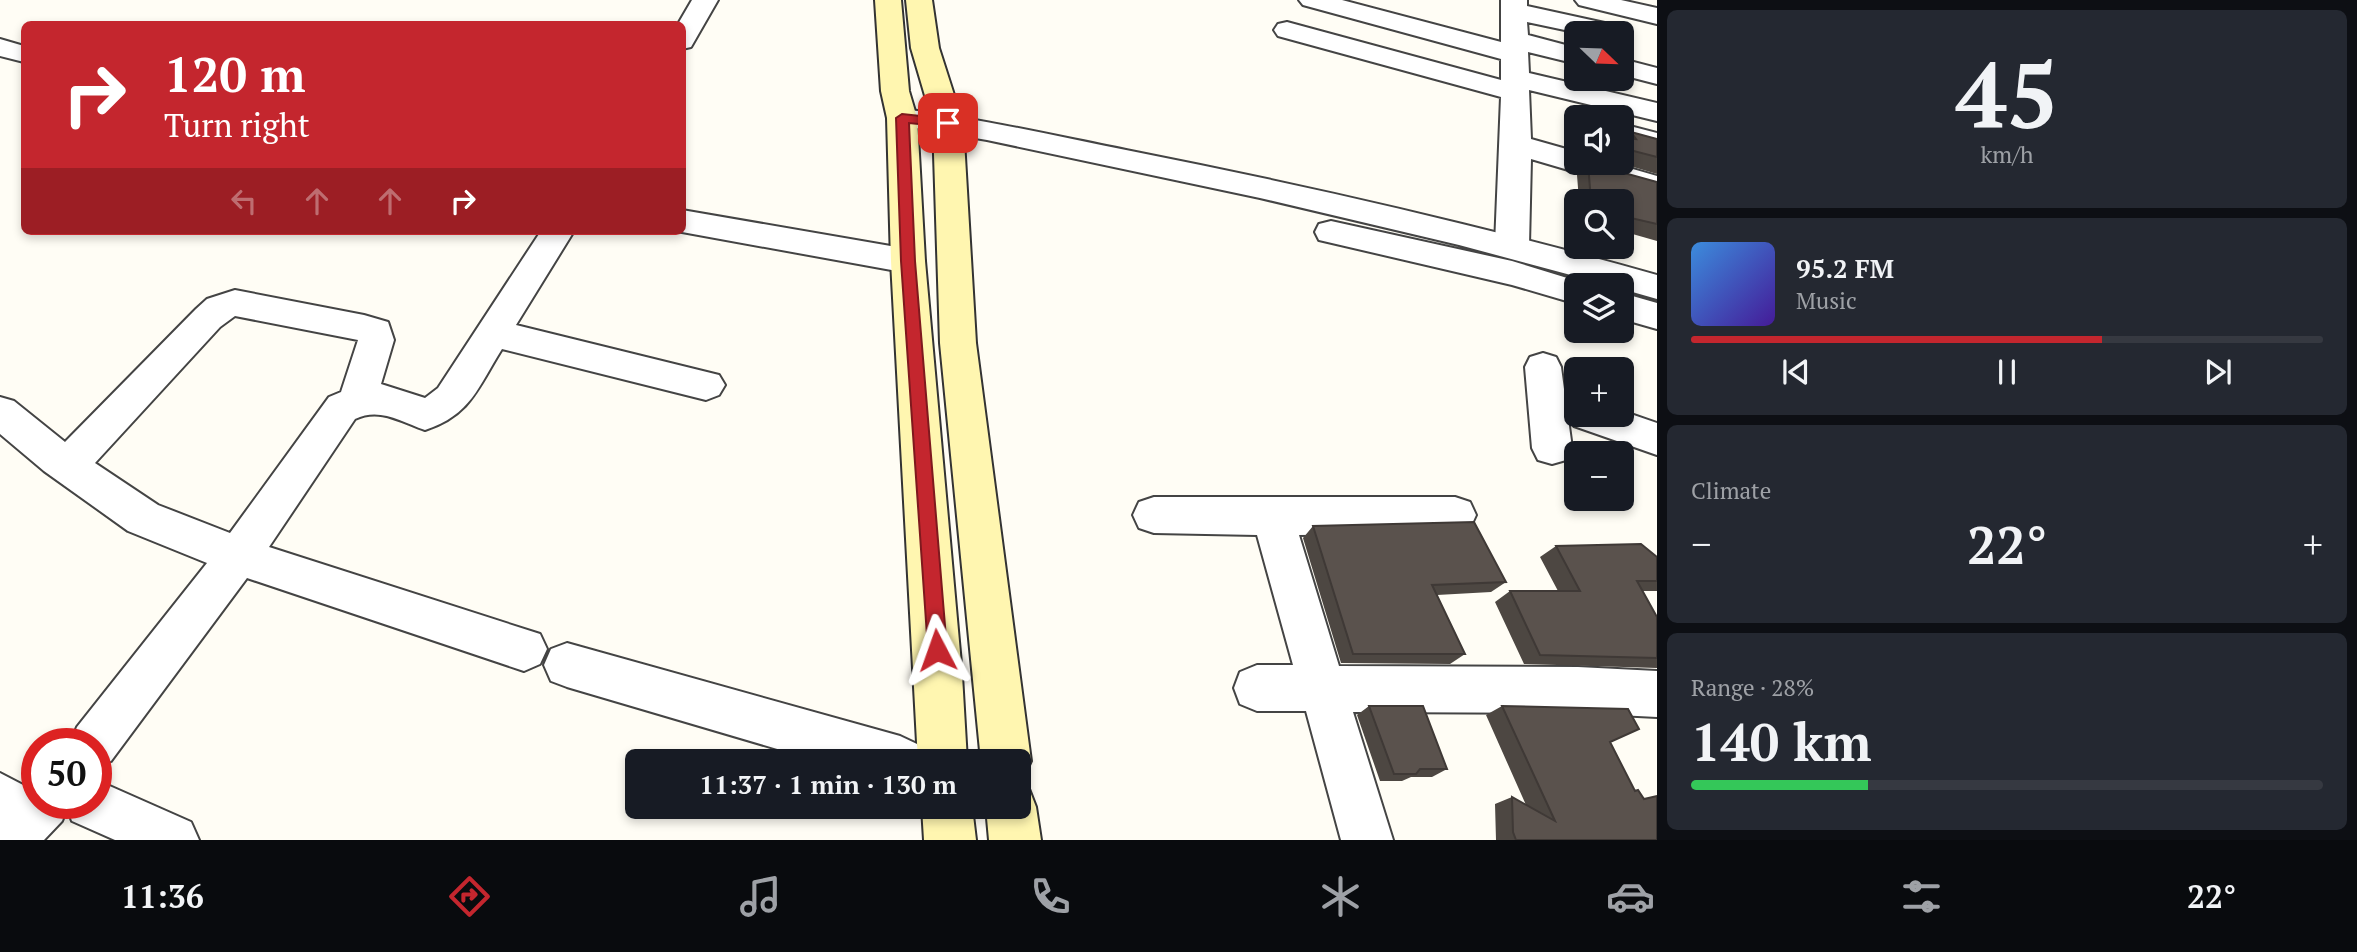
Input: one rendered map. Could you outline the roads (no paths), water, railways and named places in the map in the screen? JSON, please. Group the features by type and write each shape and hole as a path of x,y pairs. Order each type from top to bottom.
{"main road":[{"path":"888,0 895,91 903,131 908,261 942,749"},
{"path":"919,0 925,48 949,136 958,343 1005,749"},
{"path":"948,819 950,840"},
{"path":"1012,819 1015,840"}],"street":[{"path":"686,34 705,0"},
{"path":"1312,0 1515,74 1564,111"},
{"path":"1588,0 1657,16"},
{"path":"1512,245 1516,145 1514,5 1572,21"},
{"path":"1287,30 1515,74 1657,112"},
{"path":"0,47 21,53"},
{"path":"1515,74 1564,59"},
{"path":"1634,70 1657,76"},
{"path":"903,131 1199,175 1512,245 1657,287"},
{"path":"949,136 1045,166 1512,273 1564,288"},
{"path":"1634,136 1657,143"},
{"path":"1516,145 1564,159"},
{"path":"1619,175 1657,186"},
{"path":"686,222 908,261"},
{"path":"106,728 238,556 342,408 357,400 378,396 425,415 439,409 451,399 555,235"},
{"path":"68,465 208,318 219,308 235,303 375,332 376,340 357,400"},
{"path":"1634,309 1657,316"},
{"path":"493,333 706,385"},
{"path":"1552,448 1555,393"},
{"path":"0,412 143,518 238,556 524,649"},
{"path":"1622,427 1657,439"},
{"path":"1154,515 1455,516"},
{"path":"1273,517 1367,840"},
{"path":"566,664 859,749"},
{"path":"1257,688 1578,690 1657,694"},
{"path":"112,813 173,840"}]}
